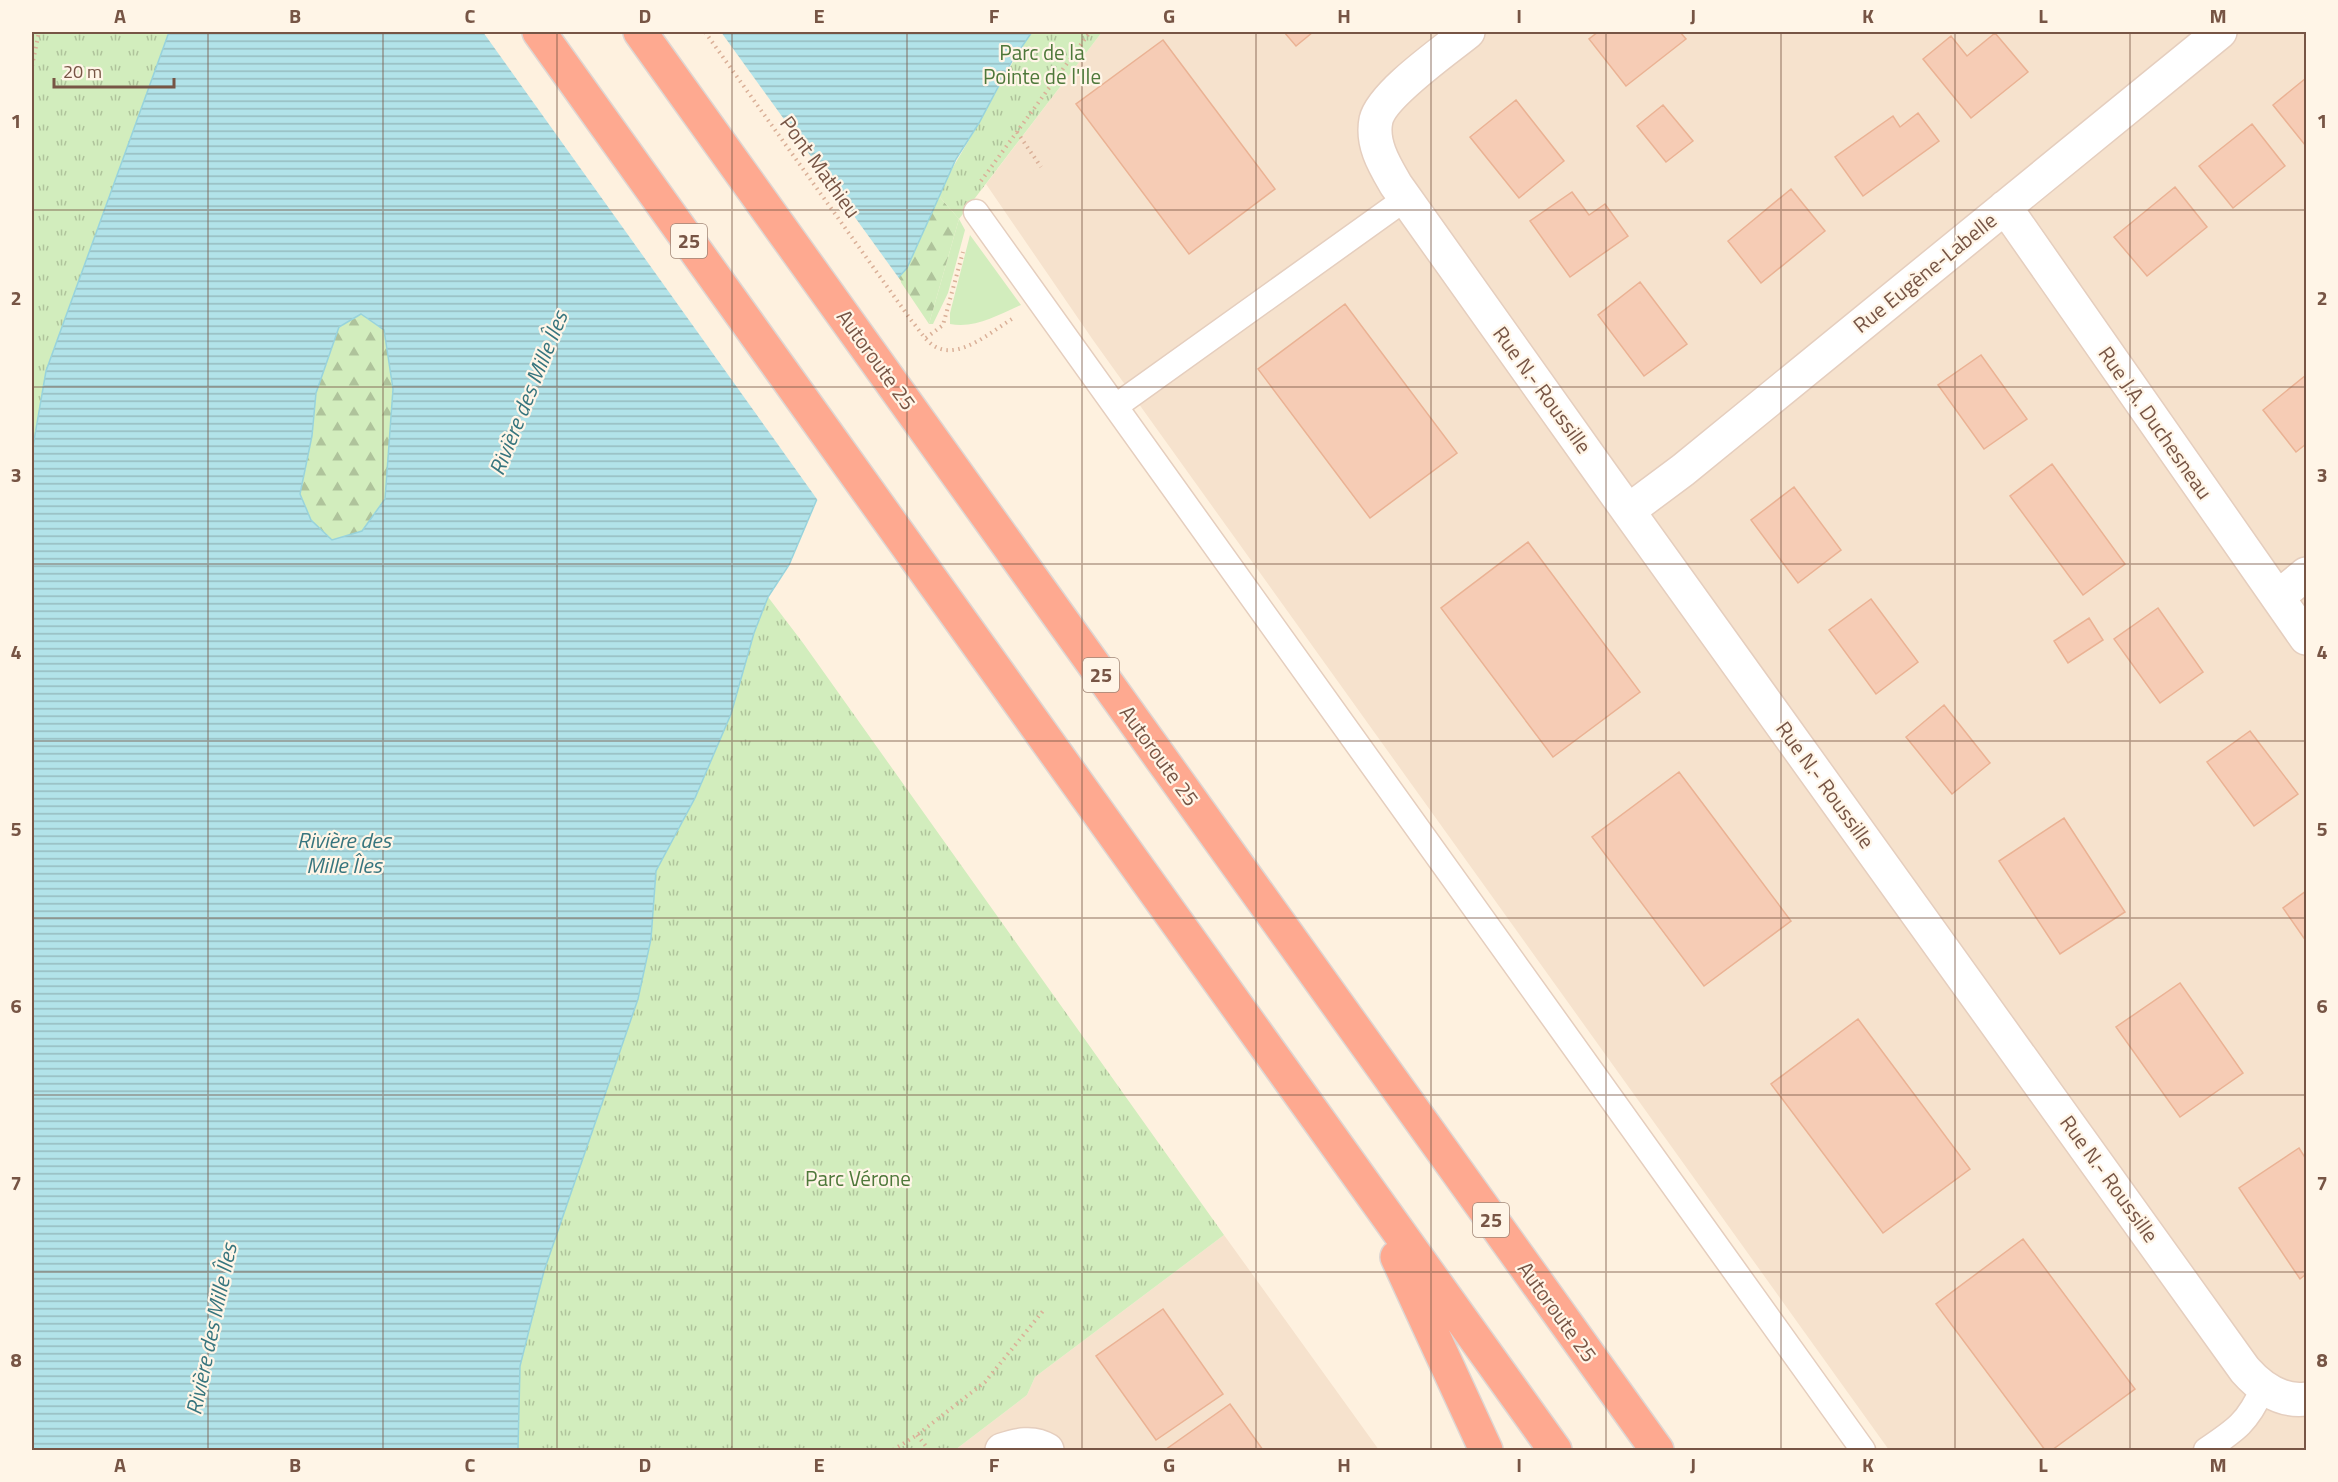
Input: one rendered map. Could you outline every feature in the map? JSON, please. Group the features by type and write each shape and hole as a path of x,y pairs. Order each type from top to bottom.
{"highway":[{"name":"25","path":"539,32 1555,1450"},
{"name":"Autoroute 25","path":"640,32 1657,1450"},
{"path":"1363,1184 1486,1450"}],"street":[{"name":"Rue N.- Roussille","path":"1468,32 1395,92 1383,104 1376,120 1375,135 1382,159 1405,199 2246,1370 2263,1388 2289,1399 2307,1399"},
{"name":"Rue Eugène-Labelle","path":"1628,511 1676,476 2220,32"},
{"name":"Rue J.A. Duchesneau","path":"2005,207 2307,638"},
{"path":"2278,597 2307,574"},
{"path":"1002,1450 1026,1444 1040,1446 1047,1450"}],"lane":[{"path":"1116,406 1405,199"},
{"path":"976,212 1863,1450"},
{"path":"2206,1450 2241,1426 2250,1415 2263,1388"}],"path":[{"path":"32,66 39,32"},
{"name":"Pont Mathieu","path":"705,32 926,339"},
{"path":"976,212 981,180 1090,32"},
{"path":"1017,132 1041,167"},
{"path":"965,243 943,325 926,339 938,348 960,349 1017,316"},
{"path":"893,1450 917,1435 985,1382 1043,1311"},
{"path":"917,1435 928,1450"}],"shaded area":[{"path":"1102,32 2306,32 2306,1450 1889,1450 1093,340 986,184"},
{"path":"1224,1235 1379,1450 955,1450 1027,1395 1035,1377"}],"green space":[{"path":"32,32 169,32 46,371 32,452"},
{"name":"Parc de la Pointe de l'Ile","path":"1032,32 1102,32 959,219 938,195"},
{"path":"938,195 959,219 929,324 898,278 907,268"},
{"path":"959,219 965,230 948,293 933,324 929,324"},
{"path":"970,235 1021,305 977,323 950,324 950,313"},
{"path":"361,314 384,330 393,389 385,499 362,531 332,540 311,520 300,494 312,436 316,393 339,327"},
{"name":"Parc Vérone","path":"768,597 1224,1235 1035,1377 1027,1395 955,1450 518,1450 520,1366 544,1271 638,999 651,939 656,871 695,798 731,714 754,633"}],"water":[{"name":"Rivière des Mille Îles","path":"169,32 1032,32 1012,61 979,123 956,159 907,268 898,278 817,499 789,565 768,597 754,633 731,714 695,798 656,871 651,939 638,999 544,1271 520,1366 518,1450 32,1450 32,452 46,371","holes":["361,314 384,330 393,389 385,499 362,531 332,540 311,520 300,494 312,436 316,393 339,327"]}],"pier":[{"path":"483,32 721,32 901,281 880,362 819,502"}],"building":[{"path":"1284,32 1313,32 1296,46"},
{"path":"1598,32 1680,32 1686,39 1626,86 1589,39"},
{"path":"1995,33 2028,72 1971,118 1923,59 1951,36 1967,56"},
{"path":"1163,40 1275,189 1189,254 1076,104"},
{"path":"2306,78 2306,144 2305,145 2273,105"},
{"path":"1516,100 1564,161 1519,198 1470,137"},
{"path":"1663,105 1693,141 1666,162 1637,126"},
{"path":"1918,113 1939,141 1863,196 1835,157 1893,116 1900,127"},
{"path":"2252,124 2285,166 2233,208 2199,166"},
{"path":"2175,187 2207,227 2147,276 2114,237"},
{"path":"1791,189 1825,231 1761,283 1728,241"},
{"path":"1572,192 1589,215 1605,204 1628,236 1570,277 1530,221"},
{"path":"1640,282 1687,344 1644,376 1598,315"},
{"path":"1345,304 1457,453 1370,518 1258,369"},
{"path":"1981,355 2027,419 1984,449 1938,385"},
{"path":"2306,375 2306,444 2296,452 2263,410"},
{"path":"2052,464 2125,564 2083,595 2010,496"},
{"path":"1794,487 1841,550 1798,583 1751,520"},
{"path":"1528,542 1640,692 1553,757 1441,608"},
{"path":"1871,599 1918,662 1876,694 1829,630"},
{"path":"2158,608 2203,672 2160,703 2114,639"},
{"path":"2089,618 2103,640 2068,663 2054,641"},
{"path":"1944,705 1990,763 1952,794 1906,737"},
{"path":"2250,731 2298,794 2254,826 2207,762"},
{"path":"1679,772 1791,921 1704,986 1592,837"},
{"path":"2064,818 2125,912 2060,954 1999,861"},
{"path":"2306,891 2306,941 2283,908"},
{"path":"2180,983 2243,1073 2180,1117 2116,1027"},
{"path":"1858,1019 1970,1169 1883,1233 1771,1084"},
{"path":"2299,1148 2306,1159 2306,1274 2300,1279 2239,1188"},
{"path":"2023,1239 2135,1389 2052,1450 2045,1450 1936,1304"},
{"path":"1163,1309 1223,1394 1156,1440 1096,1356"},
{"path":"1230,1404 1263,1450 1165,1450"}]}
